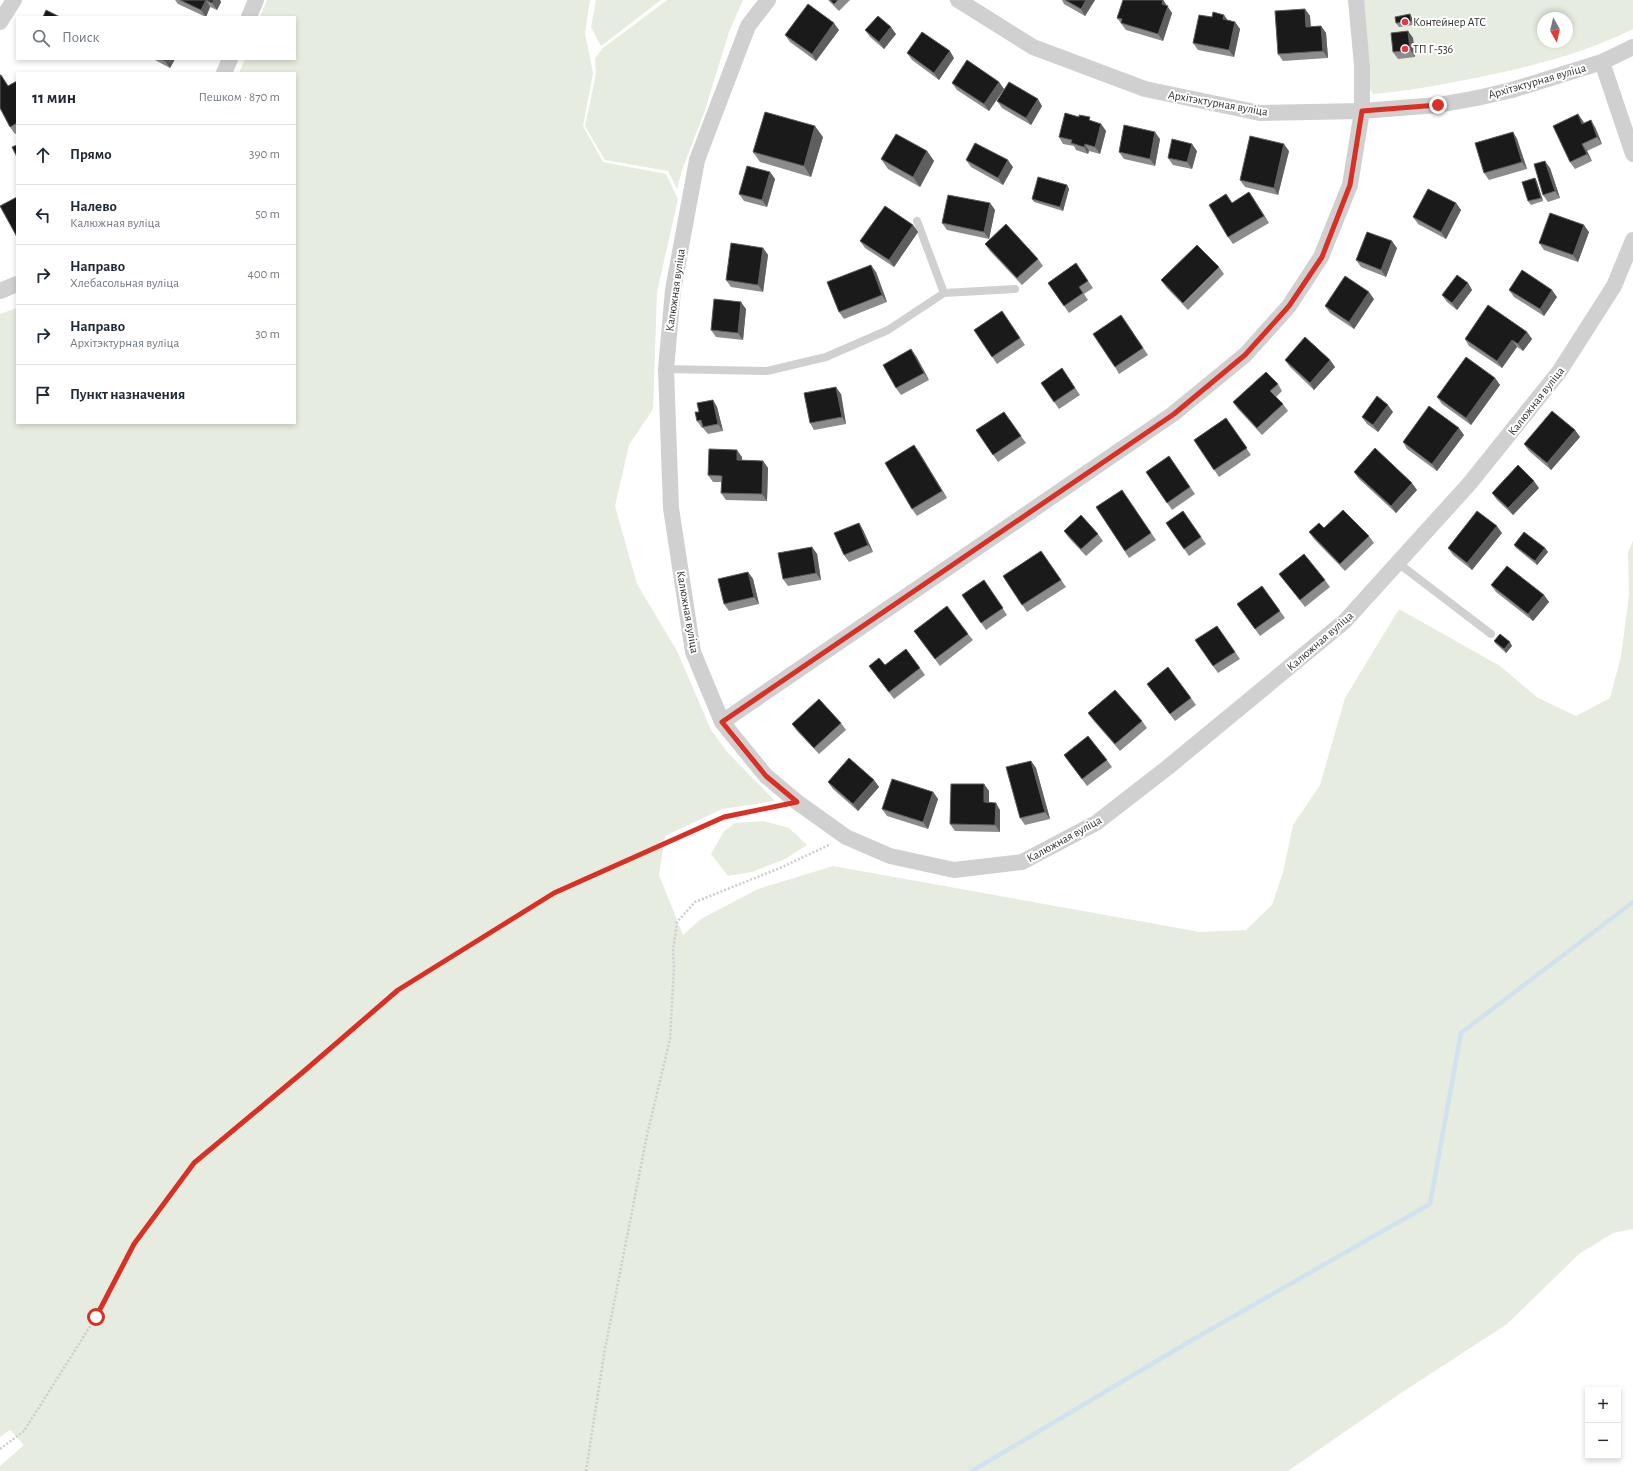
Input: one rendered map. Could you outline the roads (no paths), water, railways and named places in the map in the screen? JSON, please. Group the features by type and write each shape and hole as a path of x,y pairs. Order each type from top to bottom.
{"street":[{"path":"0,22 14,0"},
{"path":"248,16 256,0"},
{"name":"Калюжная вуліца","path":"768,0 748,26 696,160 673,290 666,370 671,508 693,652 722,722 766,776 797,802 846,837 890,856 954,870 1022,862 1096,823 1167,768 1345,621 1470,483 1560,372 1614,286 1633,240"},
{"name":"Архітэктурная вуліца","path":"958,0 1033,47 1145,89 1260,113 1362,111 1438,105 1512,90 1602,62 1633,47"},
{"path":"722,722 1174,414 1245,355 1289,306 1322,257 1350,185 1362,111 1362,66 1356,0"},
{"path":"224,72 230,60"},
{"path":"1602,62 1633,154"},
{"path":"0,291 16,284"}],"lane":[{"path":"917,221 944,293"},
{"path":"666,370 768,371 826,357 888,330 944,293 1015,289"},
{"path":"1398,563 1492,634"}],"waterway":[{"path":"972,1471 1187,1343 1430,1204 1461,1033 1633,902"}],"place":[{"name":"Контейнер АТС","path":"1405,22"},
{"name":"ТП Г-536","path":"1405,49"}]}
